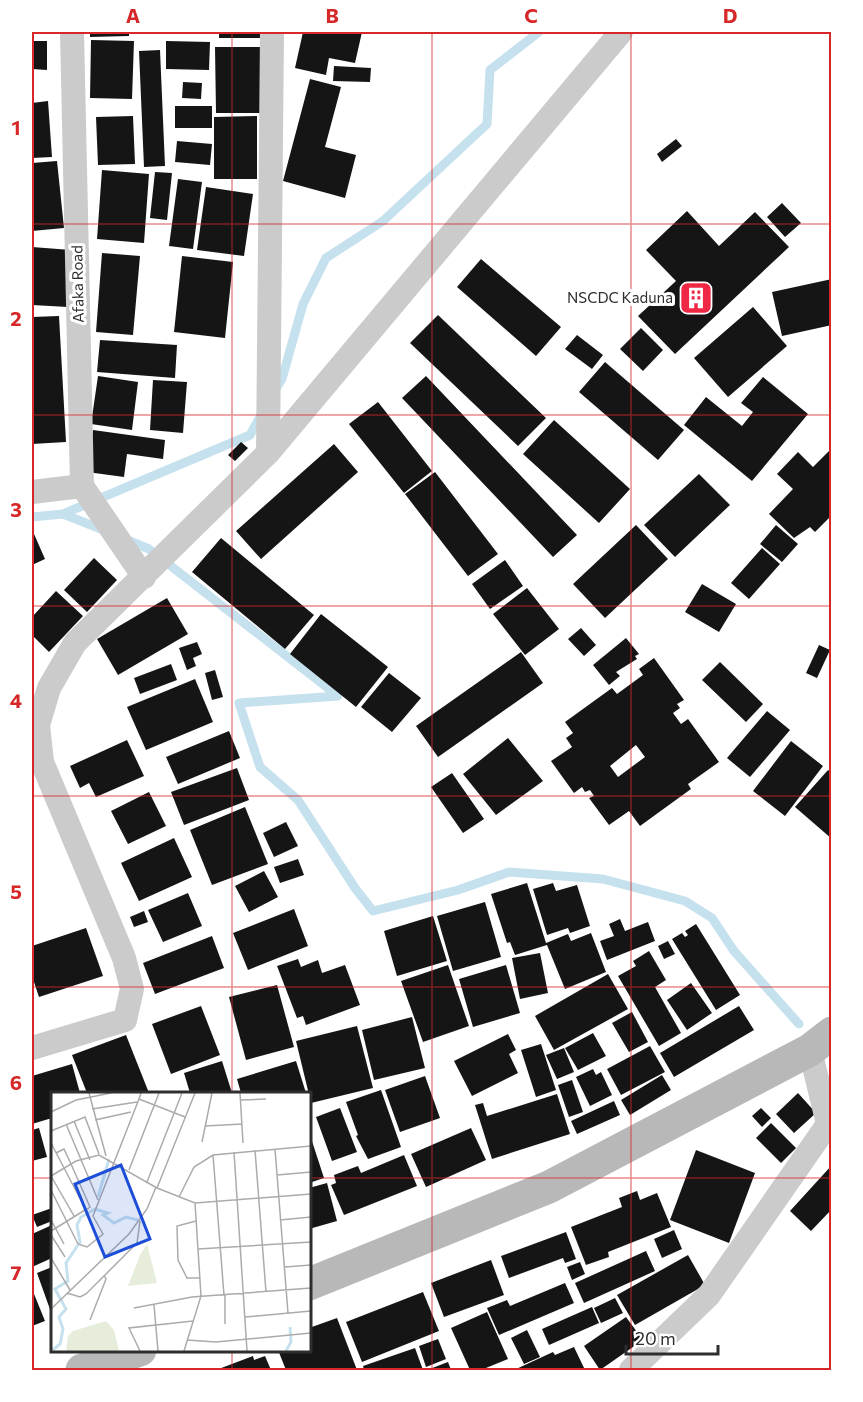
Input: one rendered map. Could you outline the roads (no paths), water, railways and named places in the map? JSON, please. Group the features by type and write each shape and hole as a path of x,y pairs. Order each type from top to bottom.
{"street":[{"name":"Afaka Road","path":"72,32 82,486"},
{"path":"268,453 272,32"},
{"path":"32,1048 125,1020 132,989 124,958 42,762 38,725 49,688 75,644 268,453 621,32"},
{"path":"32,492 82,486 144,577"},
{"path":"310,1284 549,1187 821,1042 828,1124 710,1295 630,1371"},
{"path":"82,1371 137,1351"}],"waterway":[{"path":"275,390 282,379 303,304 326,258 383,221 487,124 490,70 539,32"},
{"path":"63,514 250,435 261,415"},
{"path":"32,517 63,514 106,531"},
{"path":"125,539 149,549 338,696 239,703 260,767 298,800 355,888 373,911 458,890 509,872 603,879 685,901 712,918 734,951 799,1024"}],"place":[{"name":"NSCDC Kaduna","path":"696,298"}]}
